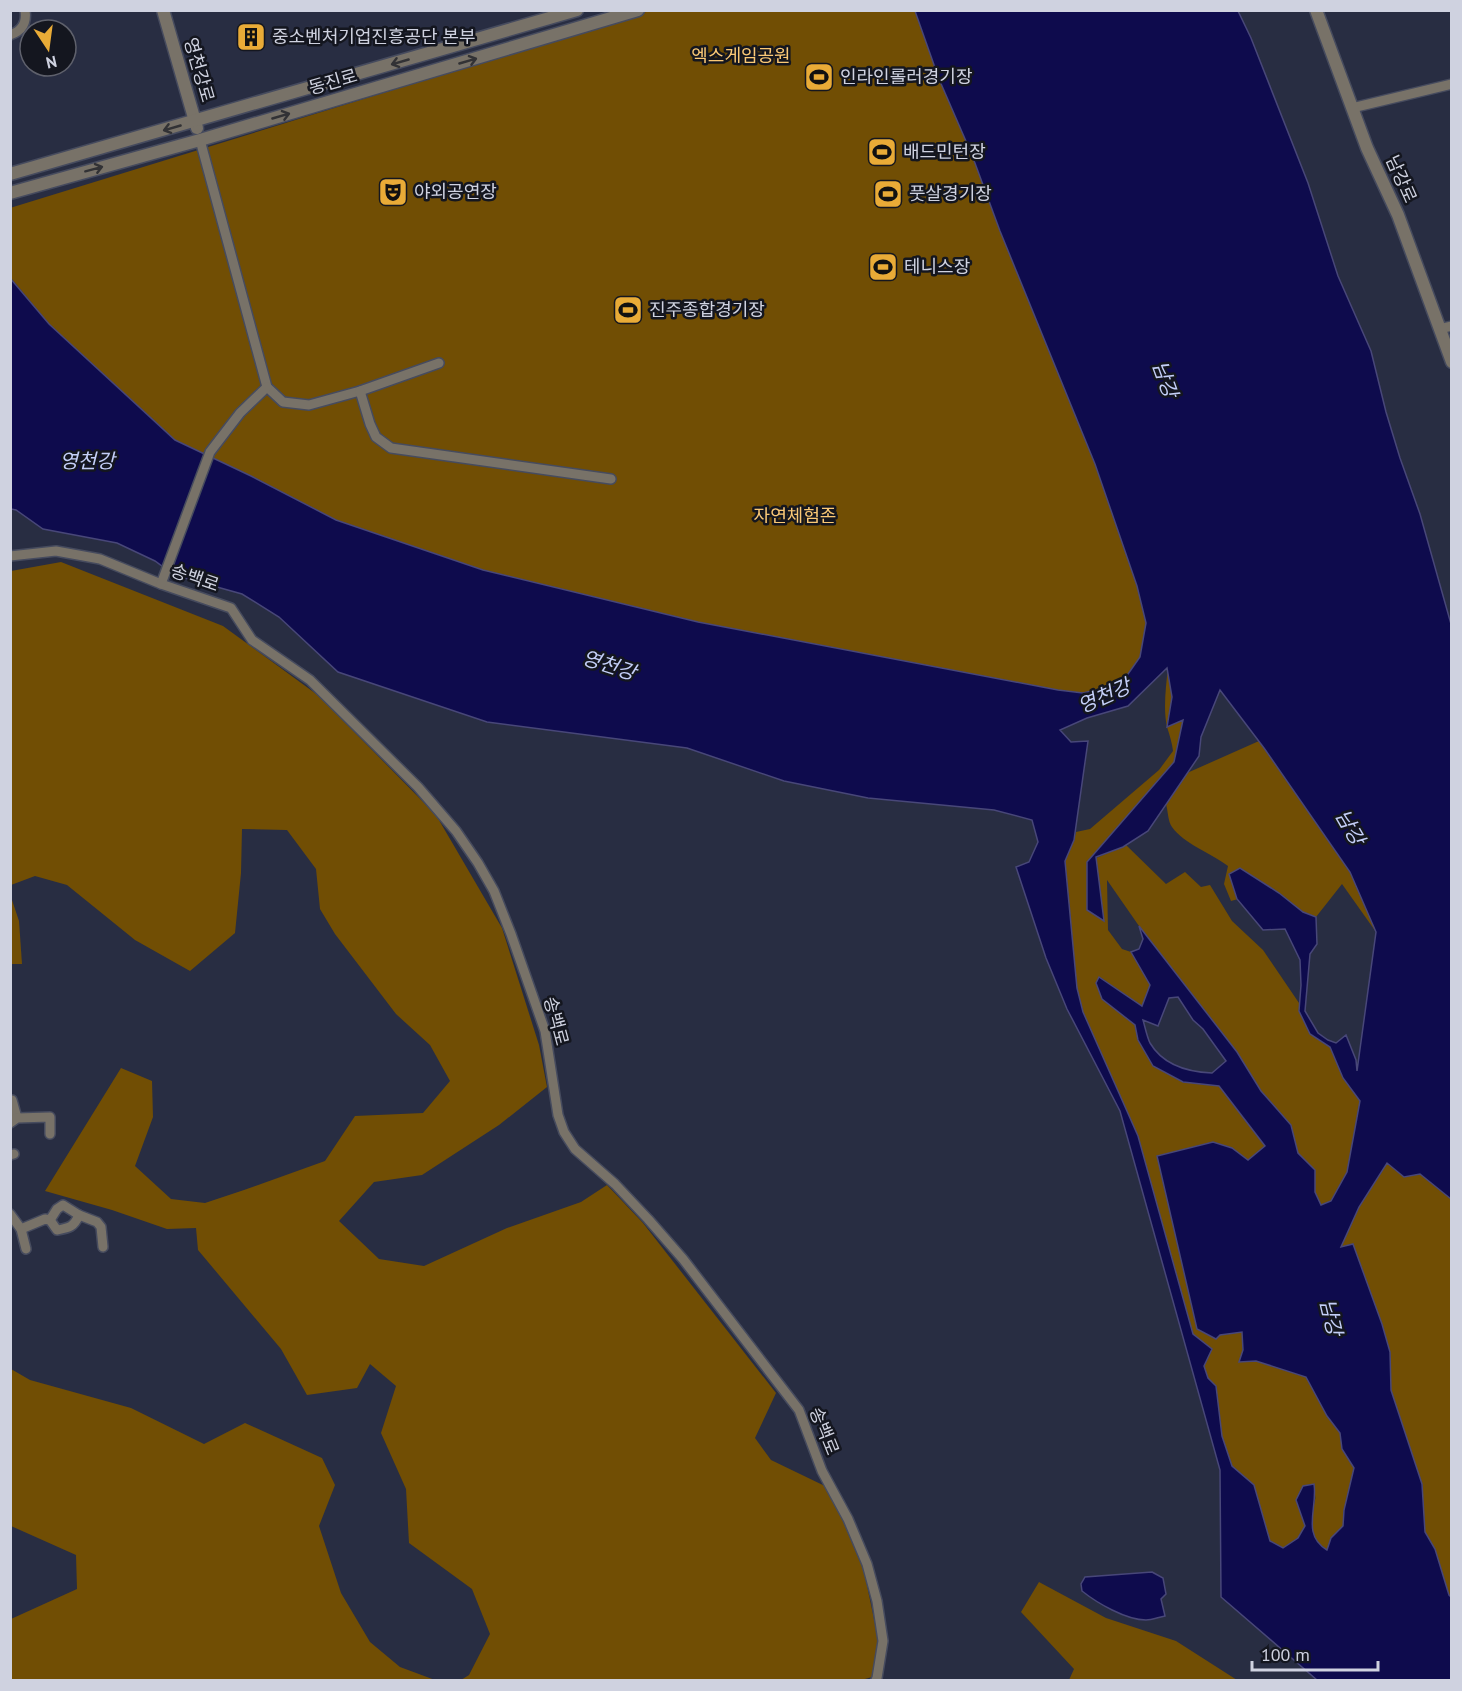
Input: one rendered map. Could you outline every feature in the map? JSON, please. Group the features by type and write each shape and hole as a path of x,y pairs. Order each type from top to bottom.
{"street":[{"path":"10,35 22,28 26,10"},
{"name":"영천강로","path":"164,10 200,140"},
{"name":"동진로","path":"10,174 577,10"},
{"name":"동진로","path":"10,193 200,140 638,10"},
{"path":"1307,10 1367,148"},
{"name":"남강로","path":"1316,10 1367,148 1446,327 1452,362"},
{"path":"1352,108 1452,84"},
{"path":"200,140 267,387 283,402 309,405 360,391 439,363"},
{"path":"161,584 210,452 240,413 267,387"},
{"path":"360,391 376,437 391,448 611,479"},
{"name":"송백로","path":"10,556 56,551 100,559 161,584 231,608 252,640 310,680 418,787 456,831 478,863 498,902 545,1031 558,1115 564,1132 575,1149 615,1184 683,1259 799,1410 822,1471 848,1519 867,1564 877,1601 883,1641 876,1680"},
{"path":"12,1100 14,1120 50,1117 50,1134"},
{"path":"50,1220 57,1209 63,1205 97,1222 101,1227 103,1247"},
{"path":"10,1214 21,1228 26,1249"},
{"path":"21,1228 45,1219 50,1220 57,1230 70,1228 79,1215"}],"green space":[{"path":"649,11 915,11 939,79 972,155 1000,231 1095,464 1137,586 1146,623 1140,657 1121,684 1083,693 1058,690 698,622 483,570 336,520 175,440 49,324 11,278 10,208"},
{"path":"61,562 223,626 319,696 436,815 502,928 539,1045 547,1087 499,1125 422,1175 374,1182 339,1221 379,1259 424,1266 507,1228 581,1202 607,1185 643,1223 776,1393 755,1438 771,1460 829,1488 864,1571 880,1648 876,1676 861,1680 461,1680 469,1675 490,1634 472,1589 409,1543 406,1489 381,1433 396,1386 370,1364 357,1388 307,1395 281,1349 198,1250 196,1228 167,1229 45,1191 121,1068 152,1081 153,1117 135,1166 171,1199 205,1203 325,1161 355,1116 423,1113 450,1081 430,1045 396,1014 335,934 320,909 316,869 287,830 242,829 241,873 235,933 190,971 135,940 67,885 35,876 11,885 11,571"},
{"path":"1168,667 1172,697 1167,726 1183,719 1174,762 1087,862 1126,845 1166,884 1185,872 1201,887 1210,885 1232,921 1263,950 1299,1003 1299,1011 1310,1034 1330,1047 1343,1078 1360,1101 1347,1172 1331,1201 1321,1205 1315,1192 1315,1170 1298,1153 1291,1125 1261,1091 1237,1052 1139,926 1107,880 1108,930 1122,949 1131,952 1150,985 1142,1007 1100,977 1121,1012 1135,1025 1138,1040 1183,1082 1219,1086 1265,1146 1248,1161 1232,1148 1213,1142 1158,1156 1220,1335 1242,1332 1243,1350 1240,1362 1256,1361 1306,1377 1327,1416 1340,1433 1342,1449 1354,1468 1344,1510 1343,1526 1331,1538 1328,1550 1316,1539 1313,1532 1312,1518 1316,1495 1306,1526 1298,1538 1283,1548 1270,1541 1254,1485 1232,1466 1222,1436 1216,1386 1208,1378 1204,1366 1212,1349 1193,1334 1138,1136 1083,1012 1077,988 1065,861 1076,832 1090,829 1159,770 1173,751 1167,727 1165,713"},
{"path":"1259,741 1350,872 1376,932 1342,884 1316,917 1303,912 1279,893 1240,868 1263,930 1238,899 1231,901 1224,884 1228,866 1183,838 1171,825 1166,804 1187,773"},
{"path":"11,897 19,921 22,964 11,964"},
{"path":"1387,1163 1420,1174 1451,1199 1451,1597 1435,1549 1425,1532 1422,1484 1391,1390 1390,1352 1353,1244 1341,1247 1359,1207"},
{"path":"11,1369 30,1380 131,1408 204,1444 245,1423 322,1458 335,1485 319,1526 341,1593 370,1642 400,1667 435,1680 11,1680 11,1619 77,1589 76,1555 11,1526"},
{"path":"1039,1582 1106,1618 1176,1641 1237,1680 1069,1680 1074,1669 1021,1612"}],"water":[{"path":"915,11 1238,11 1251,38 1308,183 1338,276 1371,351 1386,412 1420,514 1451,624 1451,1199 1420,1174 1404,1177 1387,1163 1359,1207 1341,1247 1353,1244 1390,1352 1391,1390 1422,1484 1425,1532 1435,1549 1451,1597 1451,1680 1317,1680 1221,1597 1220,1470 1120,1111 1067,1009 1046,958 1016,867 1029,862 1038,842 1032,820 994,810 868,798 784,781 687,748 487,722 338,672 279,617 242,594 174,575 155,561 117,543 43,529 16,510 11,509 10,278 49,324 175,440 336,520 483,570 698,622 1058,690 1083,693 1121,684 1140,657 1146,623 1137,586 1095,464 1000,231 972,155 939,79","holes":["1167,668 1172,697 1167,727 1183,720 1174,762 1087,862 1087,910 1104,921 1096,857 1123,847 1148,831 1199,756 1201,737 1220,690 1264,748 1350,872 1376,932 1357,1071 1356,1060 1346,1035 1336,1043 1328,1040 1318,1033 1305,1011 1310,954 1317,944 1316,917 1303,912 1279,893 1240,868 1229,874 1237,899 1263,930 1285,929 1300,960 1299,1011 1310,1034 1330,1047 1343,1078 1360,1101 1347,1172 1331,1201 1321,1205 1315,1192 1315,1170 1298,1153 1291,1125 1261,1091 1237,1052 1139,926 1143,939 1139,949 1131,952 1150,985 1142,1006 1099,977 1096,983 1102,999 1135,1025 1138,1040 1153,1066 1183,1082 1219,1086 1265,1146 1248,1160 1232,1148 1213,1142 1157,1156 1197,1329 1216,1339 1220,1335 1242,1332 1243,1350 1239,1362 1256,1361 1306,1377 1327,1416 1340,1433 1342,1449 1354,1468 1344,1510 1343,1526 1331,1538 1327,1550 1319,1544 1313,1529 1314,1484 1303,1486 1296,1500 1305,1526 1298,1538 1283,1548 1270,1541 1254,1485 1232,1466 1222,1436 1216,1386 1208,1378 1204,1366 1212,1349 1193,1334 1138,1136 1083,1012 1077,988 1065,861 1074,840 1088,741 1071,742 1060,730 1087,718 1128,706","1178,997 1226,1061 1212,1073 1177,1066 1162,1057 1150,1043 1143,1020 1158,1026 1169,998"]},
{"path":"1152,1572 1163,1578 1166,1594 1161,1599 1165,1616 1151,1620 1121,1614 1082,1591 1081,1584 1085,1577"}],"place":[{"name":"중소벤처기업진흥공단 본부","path":"251,37"},
{"name":"인라인롤러경기장","path":"819,77"},
{"name":"배드민턴장","path":"882,152"},
{"name":"야외공연장","path":"393,192"},
{"name":"풋살경기장","path":"888,194"},
{"name":"테니스장","path":"883,267"},
{"name":"진주종합경기장","path":"628,310"}],"park label":[{"name":"엑스게임공원","path":"741,56"},
{"name":"자연체험존","path":"795,516"}],"water label":[{"name":"남강","path":"1165,379"},
{"name":"영천강","path":"87,461"},
{"name":"영천강","path":"609,665"},
{"name":"영천강","path":"1104,696"},
{"name":"남강","path":"1350,827"},
{"name":"남강","path":"1331,1317"}]}
